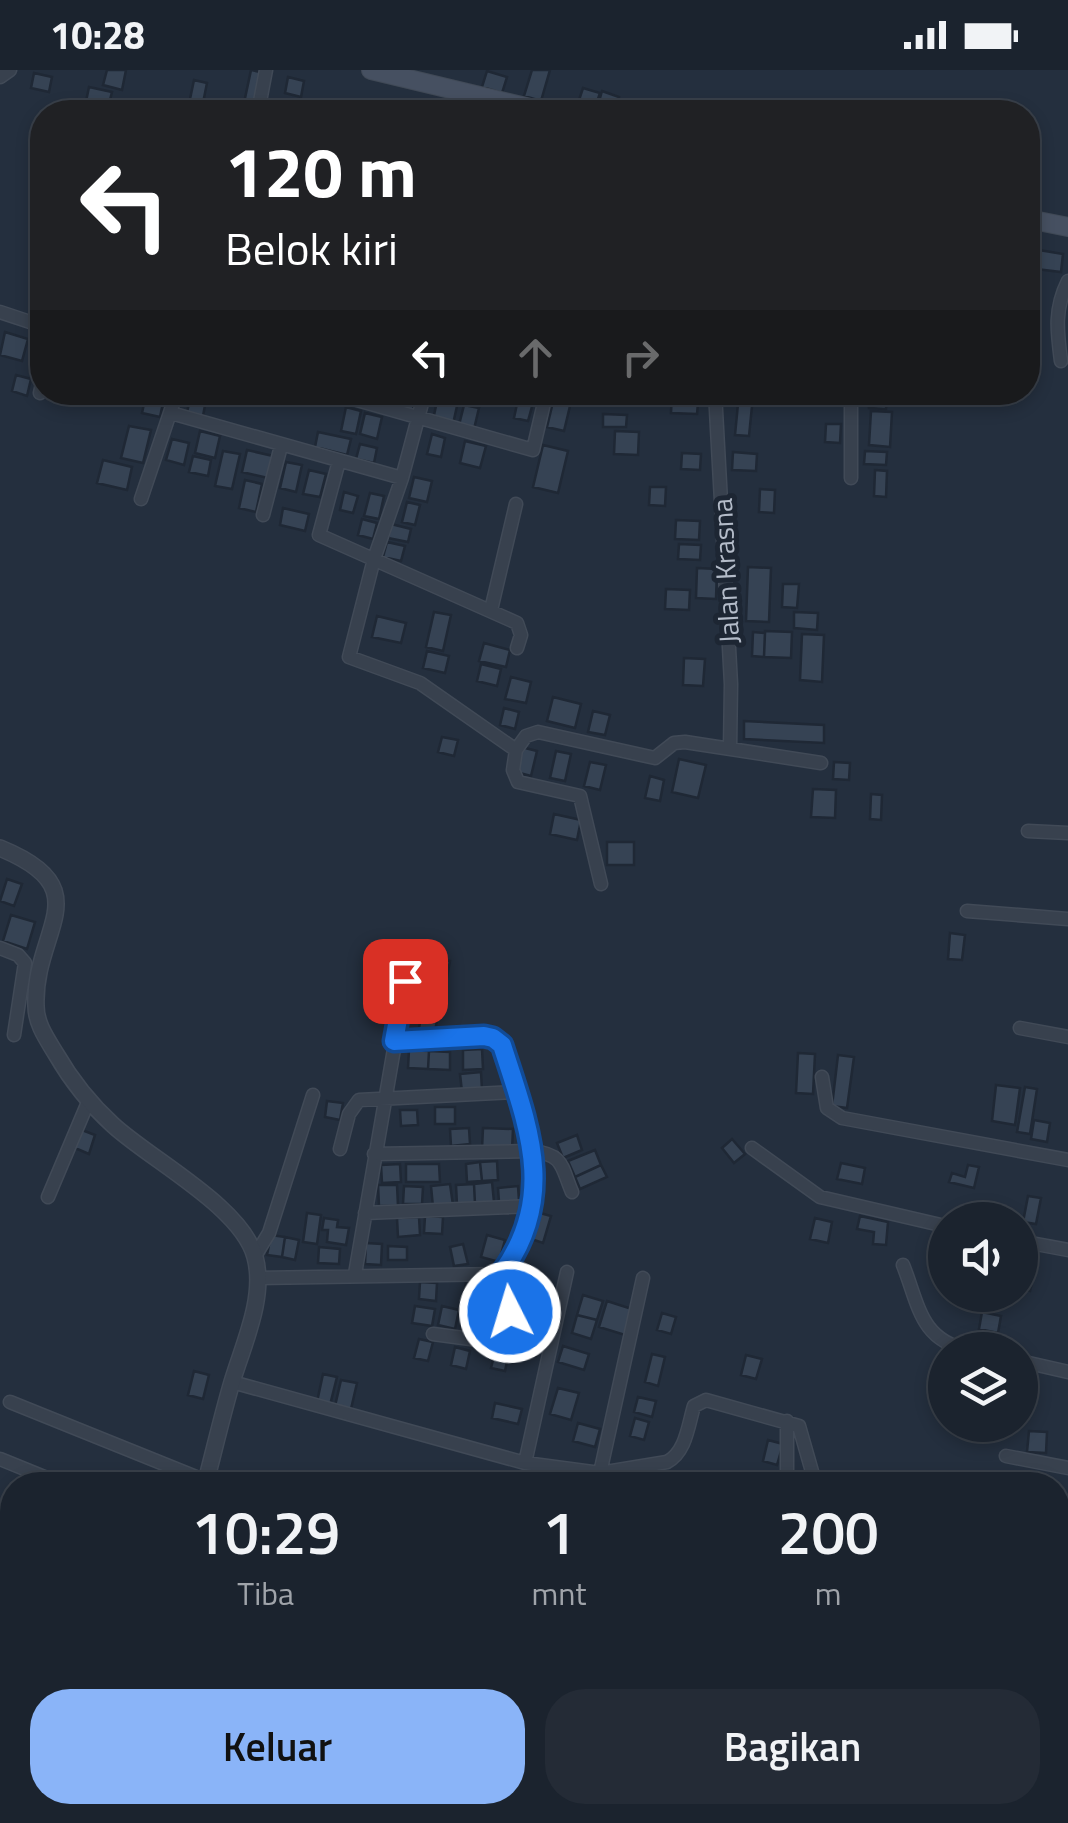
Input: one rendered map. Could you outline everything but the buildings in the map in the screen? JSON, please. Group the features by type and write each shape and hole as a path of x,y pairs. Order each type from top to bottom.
{"main road":[{"path":"371,70 494,100"},
{"path":"1040,221 1068,227"}],"street":[{"path":"0,76 10,70"},
{"path":"260,100 266,70"},
{"path":"457,100 459,92"},
{"path":"1061,360 1058,300 1068,281"},
{"path":"0,312 30,322"},
{"path":"142,499 174,405"},
{"path":"373,405 533,450 544,405"},
{"path":"421,405 402,478 374,559 349,658 420,682 516,750"},
{"name":"Jalan Krasna","path":"716,405 730,748"},
{"path":"850,405 851,478"},
{"path":"171,413 402,478"},
{"path":"263,515 281,446"},
{"path":"339,462 319,535 517,623 521,635 516,648"},
{"path":"491,610 516,504"},
{"path":"600,884 581,797 518,782 513,775 516,750 526,736 538,732 655,758 679,742 821,763"},
{"path":"1028,831 1068,833"},
{"path":"0,848 38,867 53,886 55,911 42,957 36,1006 38,1019 60,1061 112,1124 236,1222 255,1256 258,1278 208,1472"},
{"path":"967,911 1068,919"},
{"path":"0,948 18,955 26,964 14,1035"},
{"path":"355,1274 411,951"},
{"path":"1020,1028 1068,1036"},
{"path":"394,1041 493,1038 502,1045 534,1151 536,1185 521,1240 501,1274"},
{"path":"822,1077 827,1108 842,1118 1068,1160"},
{"path":"340,1149 355,1102 384,1097 517,1092"},
{"path":"255,1256 269,1233 314,1095"},
{"path":"48,1197 89,1100"},
{"path":"752,1148 820,1197 928,1222"},
{"path":"374,1154 534,1151 556,1155 572,1192"},
{"path":"365,1214 533,1206"},
{"path":"1038,1244 1068,1250"},
{"path":"903,1265 932,1332"},
{"path":"525,1463 568,1272"},
{"path":"258,1278 501,1274"},
{"path":"433,1334 492,1342 502,1339 514,1292 501,1274"},
{"path":"600,1472 643,1278"},
{"path":"1038,1365 1068,1372"},
{"path":"232,1382 525,1463 592,1472"},
{"path":"606,1472 675,1458 698,1402 706,1400 787,1421 801,1430 812,1472"},
{"path":"10,1402 179,1472"},
{"path":"787,1421 788,1472"},
{"path":"1006,1456 1068,1468"},
{"path":"0,1458 33,1472"}],"route":[{"path":"405,981 394,1041 484,1036 502,1045 534,1151 536,1185 521,1240 501,1274 514,1292 510,1312"}]}
